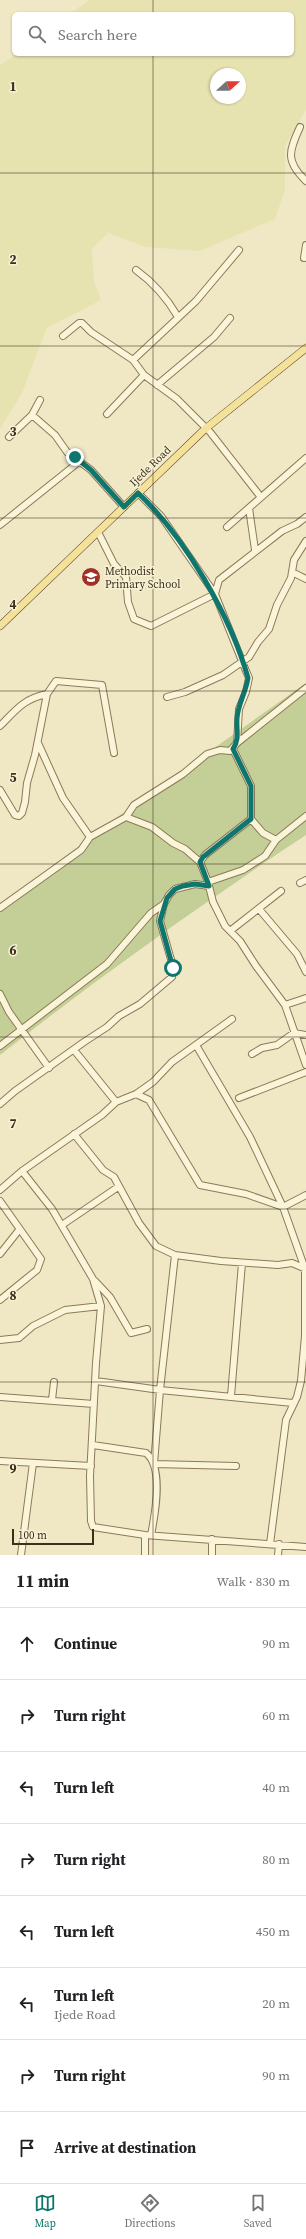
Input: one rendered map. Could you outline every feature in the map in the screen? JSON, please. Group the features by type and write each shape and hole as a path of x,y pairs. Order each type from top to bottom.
{"main road":[{"name":"Ijede Road","path":"0,626 205,429 306,348"}],"street":[{"path":"300,127 291,146 290,158 297,173 306,181"},
{"path":"304,258 306,245"},
{"path":"133,360 200,296 239,250"},
{"path":"136,270 158,287 178,317"},
{"path":"157,385 214,337 230,318"},
{"path":"63,336 79,323 82,323 91,332 133,360 144,375 177,399 205,429 210,432 260,496"},
{"path":"107,414 144,375"},
{"path":"9,437 32,415 40,400"},
{"path":"32,415 55,435 67,452 91,470 124,507"},
{"path":"227,527 249,508 260,496 306,458"},
{"path":"0,525 80,461"},
{"path":"138,493 161,516 215,594 248,678 246,692 239,709 237,743 233,752"},
{"path":"249,508 255,550"},
{"path":"98,532 114,564 126,577 128,602 134,619 144,625 157,625 215,594 219,580 282,530 297,524 306,517"},
{"path":"167,697 223,675 242,662 270,629 277,605 292,572 294,560 306,541"},
{"path":"292,572 306,579"},
{"path":"0,790 2,801 15,815 19,816 22,813 27,783 38,743 47,694 56,681 102,685 114,753"},
{"path":"237,743 306,688"},
{"path":"0,726 21,704 36,696 47,694"},
{"path":"38,743 63,798 90,837"},
{"path":"0,908 81,850 90,837 126,817 134,805 183,774 207,754 220,750 233,752"},
{"path":"233,752 251,786 251,819 263,833 276,840"},
{"path":"0,1104 15,1091 74,1050 172,977 172,963 160,921 164,904 169,895 175,889 195,884 209,884 243,870 260,860 271,850 276,840 306,816"},
{"path":"126,817 159,831 200,862 209,884 213,902 230,931 240,940 256,966 286,1005 294,1033 306,1065"},
{"path":"200,862 204,855 251,819"},
{"path":"300,883 306,880"},
{"path":"230,931 281,891"},
{"path":"0,1046 107,964 147,918 164,904"},
{"path":"259,909 297,954 306,972"},
{"path":"0,994 21,1030 49,1068"},
{"path":"286,1005 306,998"},
{"path":"0,1190 22,1172 102,1115 116,1102 136,1094 153,1082 172,1062 232,1019"},
{"path":"252,1054 262,1048 278,1045 294,1033 306,1034"},
{"path":"196,1045 250,1137 283,1207 306,1269 305,1336 302,1375 297,1397 293,1402 286,1420 270,1544"},
{"path":"74,1050 116,1102"},
{"path":"239,1098 305,1073"},
{"path":"136,1094 149,1100 196,1182 200,1186 246,1194 283,1207 306,1195"},
{"path":"74,1134 103,1170 114,1177 118,1187 152,1244 175,1255 242,1263 278,1265 292,1263 306,1269"},
{"path":"22,1172 52,1209 62,1225 93,1279 101,1306 91,1466 91,1521 93,1527 148,1535 306,1547"},
{"path":"62,1225 118,1187"},
{"path":"0,1201 41,1259 37,1270 0,1300"},
{"path":"0,1254 20,1230"},
{"path":"145,1555 156,1482 154,1464 160,1390 175,1255"},
{"path":"231,1396 242,1263"},
{"path":"93,1279 110,1297 131,1333 147,1329"},
{"path":"0,1340 19,1338 33,1326 65,1310 101,1306"},
{"path":"96,1381 160,1390 293,1402"},
{"path":"52,1400 54,1382"},
{"path":"0,1397 94,1404"},
{"path":"93,1445 146,1453 154,1464"},
{"path":"0,1461 91,1466"},
{"path":"21,1555 33,1464"},
{"path":"154,1464 236,1466"},
{"path":"212,1540 212,1555"},
{"path":"278,1555 279,1544"}],"shaded area":[{"path":"89,0 306,0 306,110 285,146 285,190 275,219 200,251 146,247 108,233 92,249 94,281 101,300 47,328 22,393 0,429 0,65 14,56 294,56 294,12 72,12"}],"green space":[{"path":"306,683 306,835 150,942 0,1055 0,905 135,804"}],"place":[{"name":"Methodist Primary School","path":"91,577"}],"route":[{"path":"75,457 91,470 124,507 138,493 155,508 215,594 248,678 246,692 241,701 237,718 237,743 233,749 251,786 251,819 203,857 200,862 209,886 195,884 183,886 171,892 167,898 160,921 166,936 173,968"}]}
